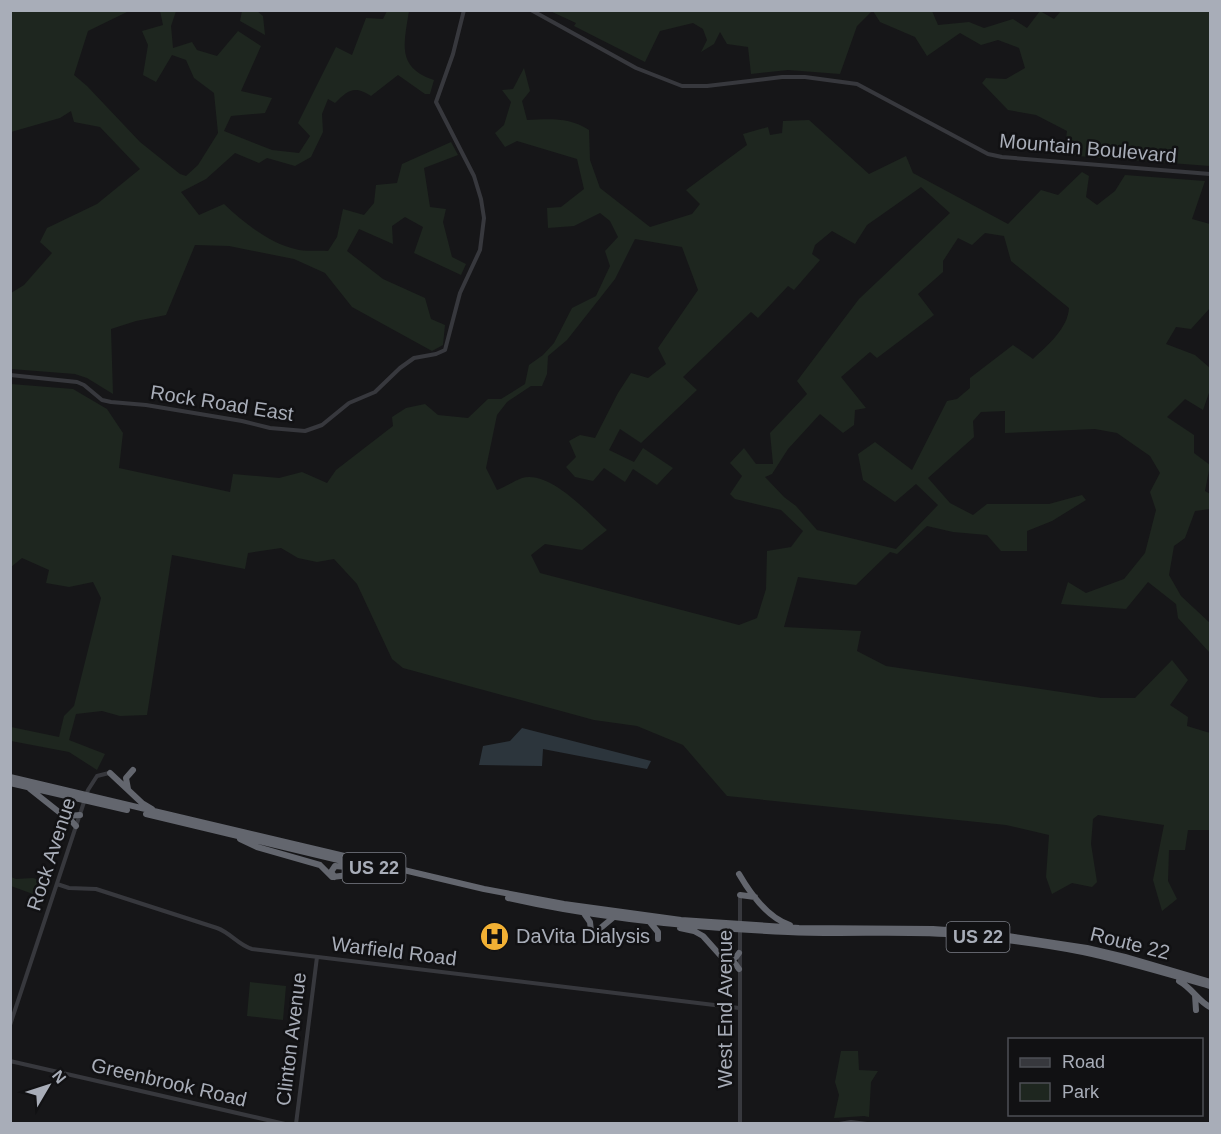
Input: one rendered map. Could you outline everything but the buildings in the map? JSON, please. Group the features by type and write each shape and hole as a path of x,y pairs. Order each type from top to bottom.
{"highway":[{"path":"128,790 126,778 133,770"},
{"path":"110,773 142,803 164,814"},
{"name":"US 22","path":"10,777 235,835 529,903 665,923 799,928"},
{"name":"US 22","path":"10,783 164,814 513,895 636,915 788,932 938,934 995,939 1083,952 1210,986"},
{"path":"24,786 67,816 76,826"},
{"path":"67,816 80,815"},
{"path":"235,835 254,846 320,865 329,876 350,875"},
{"path":"336,877 331,872 335,866 383,870"},
{"path":"739,874 775,918 799,928"},
{"path":"740,895 756,897"},
{"path":"583,912 594,931 615,916"},
{"path":"649,921 658,932 658,939"},
{"path":"665,923 698,933 739,969"},
{"name":"Route 22","path":"799,928 933,929 988,933 1040,940 1125,957 1210,982"},
{"path":"730,960 739,953"},
{"path":"1170,975 1187,985 1210,1007"},
{"path":"1195,995 1196,1010"}],"street":[{"name":"Rock Road East","path":"10,375 77,382 102,400 111,402 146,405 242,421 270,429 306,431 322,425 349,403 375,392 414,358 445,350 460,293 478,257 484,223 482,202 474,176 436,102 453,54 464,10"},
{"name":"Mountain Boulevard","path":"531,10 636,68 682,86 706,86 782,77 805,77 857,84 988,154 1002,158 1210,174"},
{"name":"Rock Avenue","path":"10,1025 86,797 93,780 99,775 110,773"},
{"name":"Warfield Road","path":"57,884 69,888 96,889 217,928 227,932 239,943 249,948 739,1008"},
{"name":"West End Avenue","path":"740,895 740,1124"},
{"name":"Clinton Avenue","path":"296,1124 317,957"},
{"name":"Greenbrook Road","path":"10,1061 285,1124"},
{"path":"839,1124 851,1122 867,1124"}],"green space":[{"path":"11,10 129,11 88,31 74,75 140,142 180,174 186,176 198,165 218,133 214,93 194,78 186,60 172,55 156,82 143,75 148,45 142,31 163,25 160,11 176,11 171,26 173,48 192,42 197,50 217,56 238,31 261,46 241,91 272,98 265,113 231,116 224,131 272,150 299,153 310,136 298,123 336,47 352,55 366,18 383,19 387,11 409,11 405,34 405,53 413,69 434,80 430,94 425,94 398,75 371,96 352,90 335,103 328,99 322,114 323,132 311,157 295,166 267,158 259,163 235,153 206,179 181,192 199,215 224,204 248,225 276,242 299,250 328,251 337,237 343,209 364,215 374,203 376,185 397,183 402,164 451,142 458,155 424,168 430,207 446,209 443,222 452,257 466,264 461,275 414,253 423,227 405,217 392,226 393,244 359,229 347,251 383,279 425,298 431,319 445,325 443,345 432,351 352,307 325,273 294,259 229,246 195,245 166,315 111,329 113,394 87,378 75,374 11,369 11,293 24,285 52,253 40,242 47,228 97,204 140,169 100,127 74,122 71,111 60,118 11,132"},
{"path":"242,11 257,11 263,16 265,35 240,21"},
{"path":"550,11 872,11 857,26 840,74 788,70 751,74 748,47 727,44 720,32 714,44 701,52 707,40 703,29 693,23 660,31 645,62 574,26 576,23"},
{"path":"873,11 932,11 938,25 969,22 984,28 1013,19 1027,28 1040,11 1054,19 1061,11 1210,11 1210,166 1064,155 1067,131 1036,115 1008,110 982,83 986,78 1006,79 1025,68 1019,48 998,40 981,45 960,33 927,56 915,37 880,22"},
{"path":"524,68 530,91 522,101 527,120 567,121 589,130 590,160 600,188 650,227 692,214 700,204 686,190 747,145 743,134 768,127 770,135 782,133 783,121 809,120 869,174 906,156 913,173 1008,224 1041,190 1058,195 1082,172 1089,176 1086,197 1097,205 1115,191 1125,175 1205,181 1192,219 1210,224 1210,308 1191,329 1176,327 1166,344 1195,355 1210,368 1210,390 1203,410 1185,399 1167,417 1194,435 1194,453 1210,465 1205,491 1210,494 1210,509 1195,511 1185,538 1174,546 1169,575 1181,596 1210,623 1210,653 1178,618 1176,604 1148,582 1126,609 1061,604 1068,582 1086,593 1124,579 1145,553 1156,510 1150,492 1160,473 1150,456 1117,433 1095,429 1005,433 1005,411 981,412 973,421 974,437 928,478 950,503 973,515 987,504 1049,504 1082,495 1086,500 1052,521 1027,531 1027,551 1001,551 987,535 953,532 927,526 897,554 890,552 856,585 798,577 784,627 861,631 857,651 886,666 1101,698 1135,698 1172,660 1188,680 1170,705 1188,717 1187,726 1210,733 1210,830 1188,830 1185,850 1169,850 1168,881 1177,899 1162,911 1153,880 1164,825 1098,815 1093,819 1091,844 1097,882 1092,887 1072,883 1052,894 1046,877 1049,835 1006,825 727,796 683,745 637,726 594,720 403,668 392,659 357,584 334,559 317,562 298,558 281,548 248,553 245,569 172,555 147,715 120,716 102,711 76,714 69,740 105,754 97,770 69,752 11,741 11,727 59,737 64,716 74,706 101,598 93,582 69,587 46,583 49,570 22,558 11,567 11,384 73,389 107,409 123,433 119,468 230,492 233,474 279,478 302,472 327,483 336,470 393,426 392,417 406,408 425,404 438,415 468,418 488,399 501,399 525,384 529,365 554,343 572,308 596,296 610,266 605,251 618,237 610,221 600,213 574,226 548,228 547,208 561,207 584,189 577,159 517,141 505,147 495,133 504,125 511,102 502,90 513,89","holes":["921,187 950,213 859,299 797,381 807,394 770,433 773,464 756,464 744,448 730,463 742,476 730,494 735,499 781,510 803,531 791,547 767,551 766,589 757,618 739,625 540,573 531,555 545,544 582,550 607,530 568,495 544,480 533,477 522,478 497,490 486,468 497,415 507,402 531,386 542,386 547,374 548,356 567,340 615,279 635,239 682,247 698,290 658,348 666,364 648,378 631,373 595,438 580,435 569,441 576,457 566,467 575,477 593,481 604,468 625,482 633,469 657,485 673,468 643,448 634,462 609,450 620,429 641,443 697,390 683,377 751,312 758,318 788,286 794,290 820,260 812,254 815,245 832,231 855,244 867,225","985,233 1004,236 1011,261 1069,308 1065,322 1056,336 1033,359 1013,345 970,378 970,388 957,399 947,401 912,470 875,442 858,454 863,480 895,502 916,484 938,505 896,549 817,530 796,506 765,477 772,474 788,449 820,414 843,433 854,425 855,410 866,408 841,377 870,352 877,358 934,315 918,294 943,272 943,261 958,238 972,245"]},
{"path":"11,877 33,878 49,884 44,898 11,886"},
{"path":"250,982 286,986 283,1020 247,1016"},
{"path":"841,1051 858,1051 859,1070 878,1071 871,1082 869,1117 834,1118 839,1095 835,1082"}],"shaded area":[{"path":"522,728 651,761 647,769 543,749 542,766 479,765 483,746 510,741"}],"place":[{"name":"DaVita Dialysis","path":"495,936"}]}
